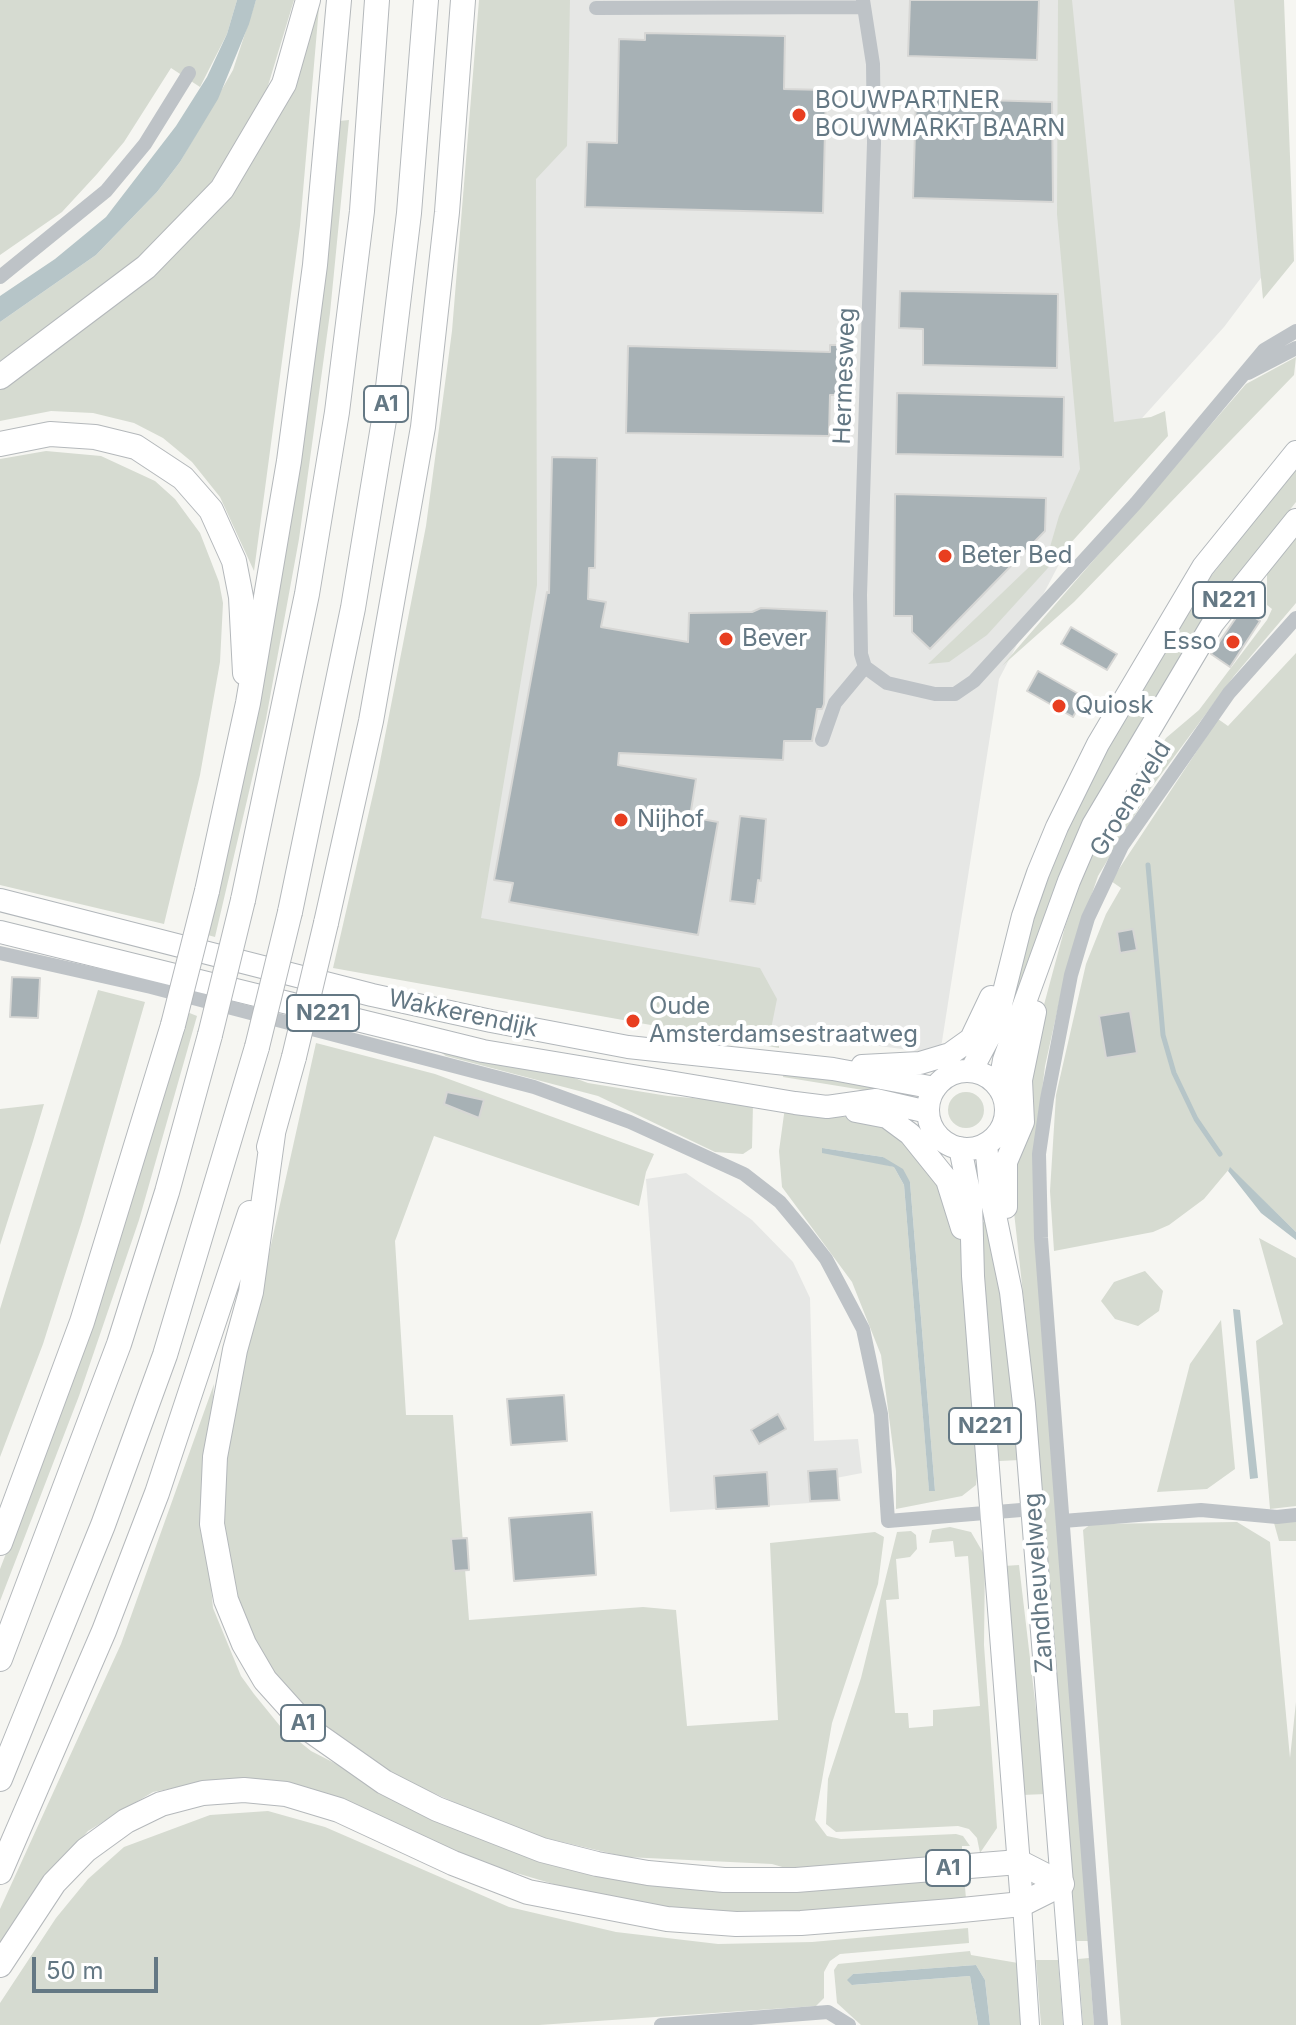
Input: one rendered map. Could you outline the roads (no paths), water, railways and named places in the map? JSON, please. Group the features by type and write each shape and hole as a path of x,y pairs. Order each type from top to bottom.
{"highway":[{"path":"0,377 146,267 222,189 284,84 308,0"},
{"path":"0,1543 82,1322 173,1025 207,891 248,703 304,362 339,0"},
{"name":"A1","path":"0,1659 119,1344 167,1192 243,900 307,594 337,412 362,211 377,0"},
{"name":"A1","path":"0,1779 103,1525 165,1355 257,1047 290,912 353,608 384,420 409,213 426,0"},
{"name":"A1","path":"0,1872 104,1631 157,1493 228,1284 294,1057 371,721 423,427 447,212 463,0"},
{"path":"0,444 50,434 95,437 136,447 183,478 211,510 234,561 241,597 248,703"},
{"name":"A1","path":"273,1134 251,1292 235,1350 215,1457 212,1524 226,1600 244,1644 265,1680 310,1730 384,1782 476,1826 542,1850 648,1873 724,1880 796,1880 1019,1862"},
{"name":"A1","path":"0,1965 54,1883 86,1850 116,1828 161,1804 203,1793 244,1790 286,1794 339,1810 453,1863 528,1892 652,1917 736,1924 801,1923 1022,1904 1062,1884"},
{"path":"1019,1862 1062,1884"}],"main road":[{"name":"N221","path":"833,1069 920,1063 942,1057 965,1044 982,1020 1057,827 1142,664 1224,538 1296,452"},
{"name":"N221","path":"986,1144 1004,1122 1005,1101 999,1088 1004,1060 1069,881 1093,825 1172,687 1231,598 1296,520"},
{"name":"Wakkerendijk","path":"0,900 372,995 491,1021 628,1047 833,1069 935,1088"},
{"name":"N221","path":"971,1071 996,1024 1023,916"},
{"name":"Wakkerendijk","path":"0,932 470,1048 827,1107 876,1100 928,1112"},
{"name":"N221","path":"1011,1292 1006,1162 1023,1122 1023,1065 1052,932"},
{"path":"986,1144 960,1148 937,1136 928,1112 935,1088 952,1074 971,1071 984,1075 999,1088"},
{"name":"N221","path":"827,1107 887,1117 910,1134 936,1164 953,1193 973,1276"},
{"name":"Zandheuvelweg","path":"986,1144 991,1196 1011,1292 1033,1509 1073,2025"},
{"name":"Zandheuvelweg","path":"960,1148 971,1201 973,1276 1030,2025"}],"street":[{"path":"596,8 863,3"},
{"name":"Hermesweg","path":"863,3 873,64 874,143 860,595 861,654 865,667"},
{"path":"0,277 106,191 145,144 189,73"},
{"path":"822,740 835,703 865,667 887,683 935,694 955,694 974,681 1136,503 1264,350 1296,331"},
{"path":"1245,375 1296,348"},
{"name":"Groeneveld","path":"1063,1521 1041,1238 1039,1154 1057,1032 1088,918 1122,846 1229,693 1296,618"},
{"name":"Wakkerendijk","path":"0,953 180,994 534,1087 630,1122 744,1174 780,1202 826,1259 863,1329 881,1414 888,1521 991,1512"},
{"path":"991,1512 1033,1509"},
{"path":"1063,1521 1201,1510 1277,1517 1296,1515"},
{"name":"Zandheuvelweg","path":"1063,1521 1101,2025"},
{"path":"661,2025 828,2012 849,2025"}],"waterway":[{"path":"1148,865 1163,1035 1174,1073 1196,1119 1220,1154"}],"place":[{"name":"BOUWPARTNER BOUWMARKT BAARN","path":"799,115"},
{"name":"Beter Bed","path":"945,556"},
{"name":"Bever","path":"726,639"},
{"name":"Esso","path":"1233,642"},
{"name":"Quiosk","path":"1059,706"},
{"name":"Nijhof","path":"621,820"},
{"name":"Oude Amsterdamsestraatweg","path":"633,1021"}]}
